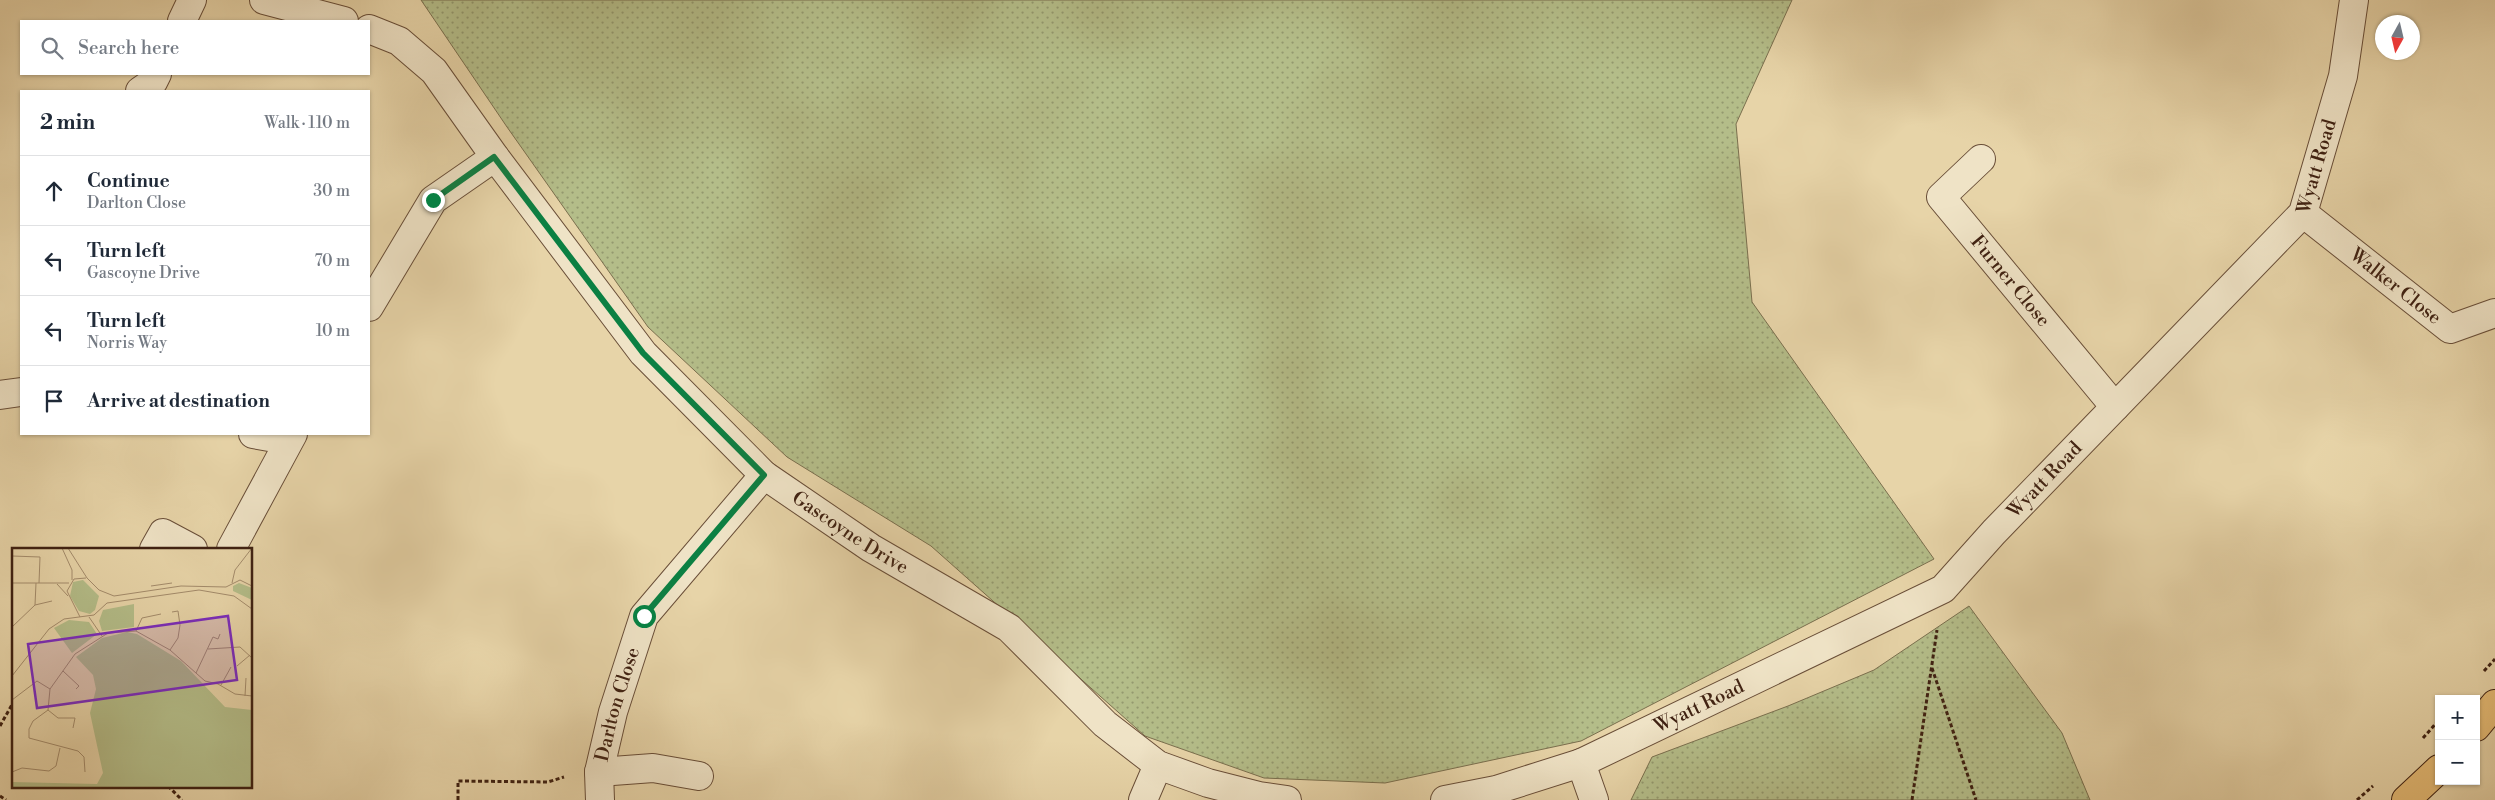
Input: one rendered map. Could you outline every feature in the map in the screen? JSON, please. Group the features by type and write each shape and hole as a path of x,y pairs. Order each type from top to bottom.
{"main road":[{"path":"2480,721 2495,704"},
{"path":"2406,800 2435,773"}],"street":[{"path":"182,20 192,0"},
{"path":"264,0 340,20"},
{"name":"Wyatt Road","path":"1581,763 1943,589 1994,532 2302,213 2343,76 2354,0"},
{"name":"Gascoyne Drive","path":"370,29 400,41 434,70 494,157 643,353 764,475 871,548 1009,628 1105,724 1158,765 1208,783 1259,796 1286,800"},
{"path":"141,90 153,82 156,75"},
{"path":"370,305 433,200 494,157"},
{"name":"Furner Close","path":"1981,159 1941,197 2115,406"},
{"name":"Walker Close","path":"2302,213 2450,329 2495,313"},
{"path":"0,395 20,392"},
{"path":"258,435 275,438 280,435"},
{"path":"231,548 293,435"},
{"name":"Darlton Close","path":"600,800 599,772 613,712 644,616 764,475"},
{"path":"155,548 163,533 191,548"},
{"path":"1445,800 1496,790 1581,763 1594,800"},
{"path":"1143,800 1158,765"},
{"name":"Darlton Close","path":"599,772 653,768 699,776"}],"path":[{"path":"1912,800 1943,589"},
{"path":"1931,667 1976,800"},
{"path":"0,726 12,705"},
{"path":"458,800 458,781 548,782 599,772"},
{"path":"170,788 182,800"},
{"path":"0,796 6,800"}],"green space":[{"path":"421,0 1792,0 1736,124 1752,302 1934,559 1581,741 1385,783 1264,778 1145,736 931,546 787,457 648,327 507,127"},
{"path":"1969,606 2062,733 2090,800 1631,800 1652,757 1788,706 1874,670"}],"route":[{"path":"433,200 494,157 643,353 764,475 644,616"}]}
